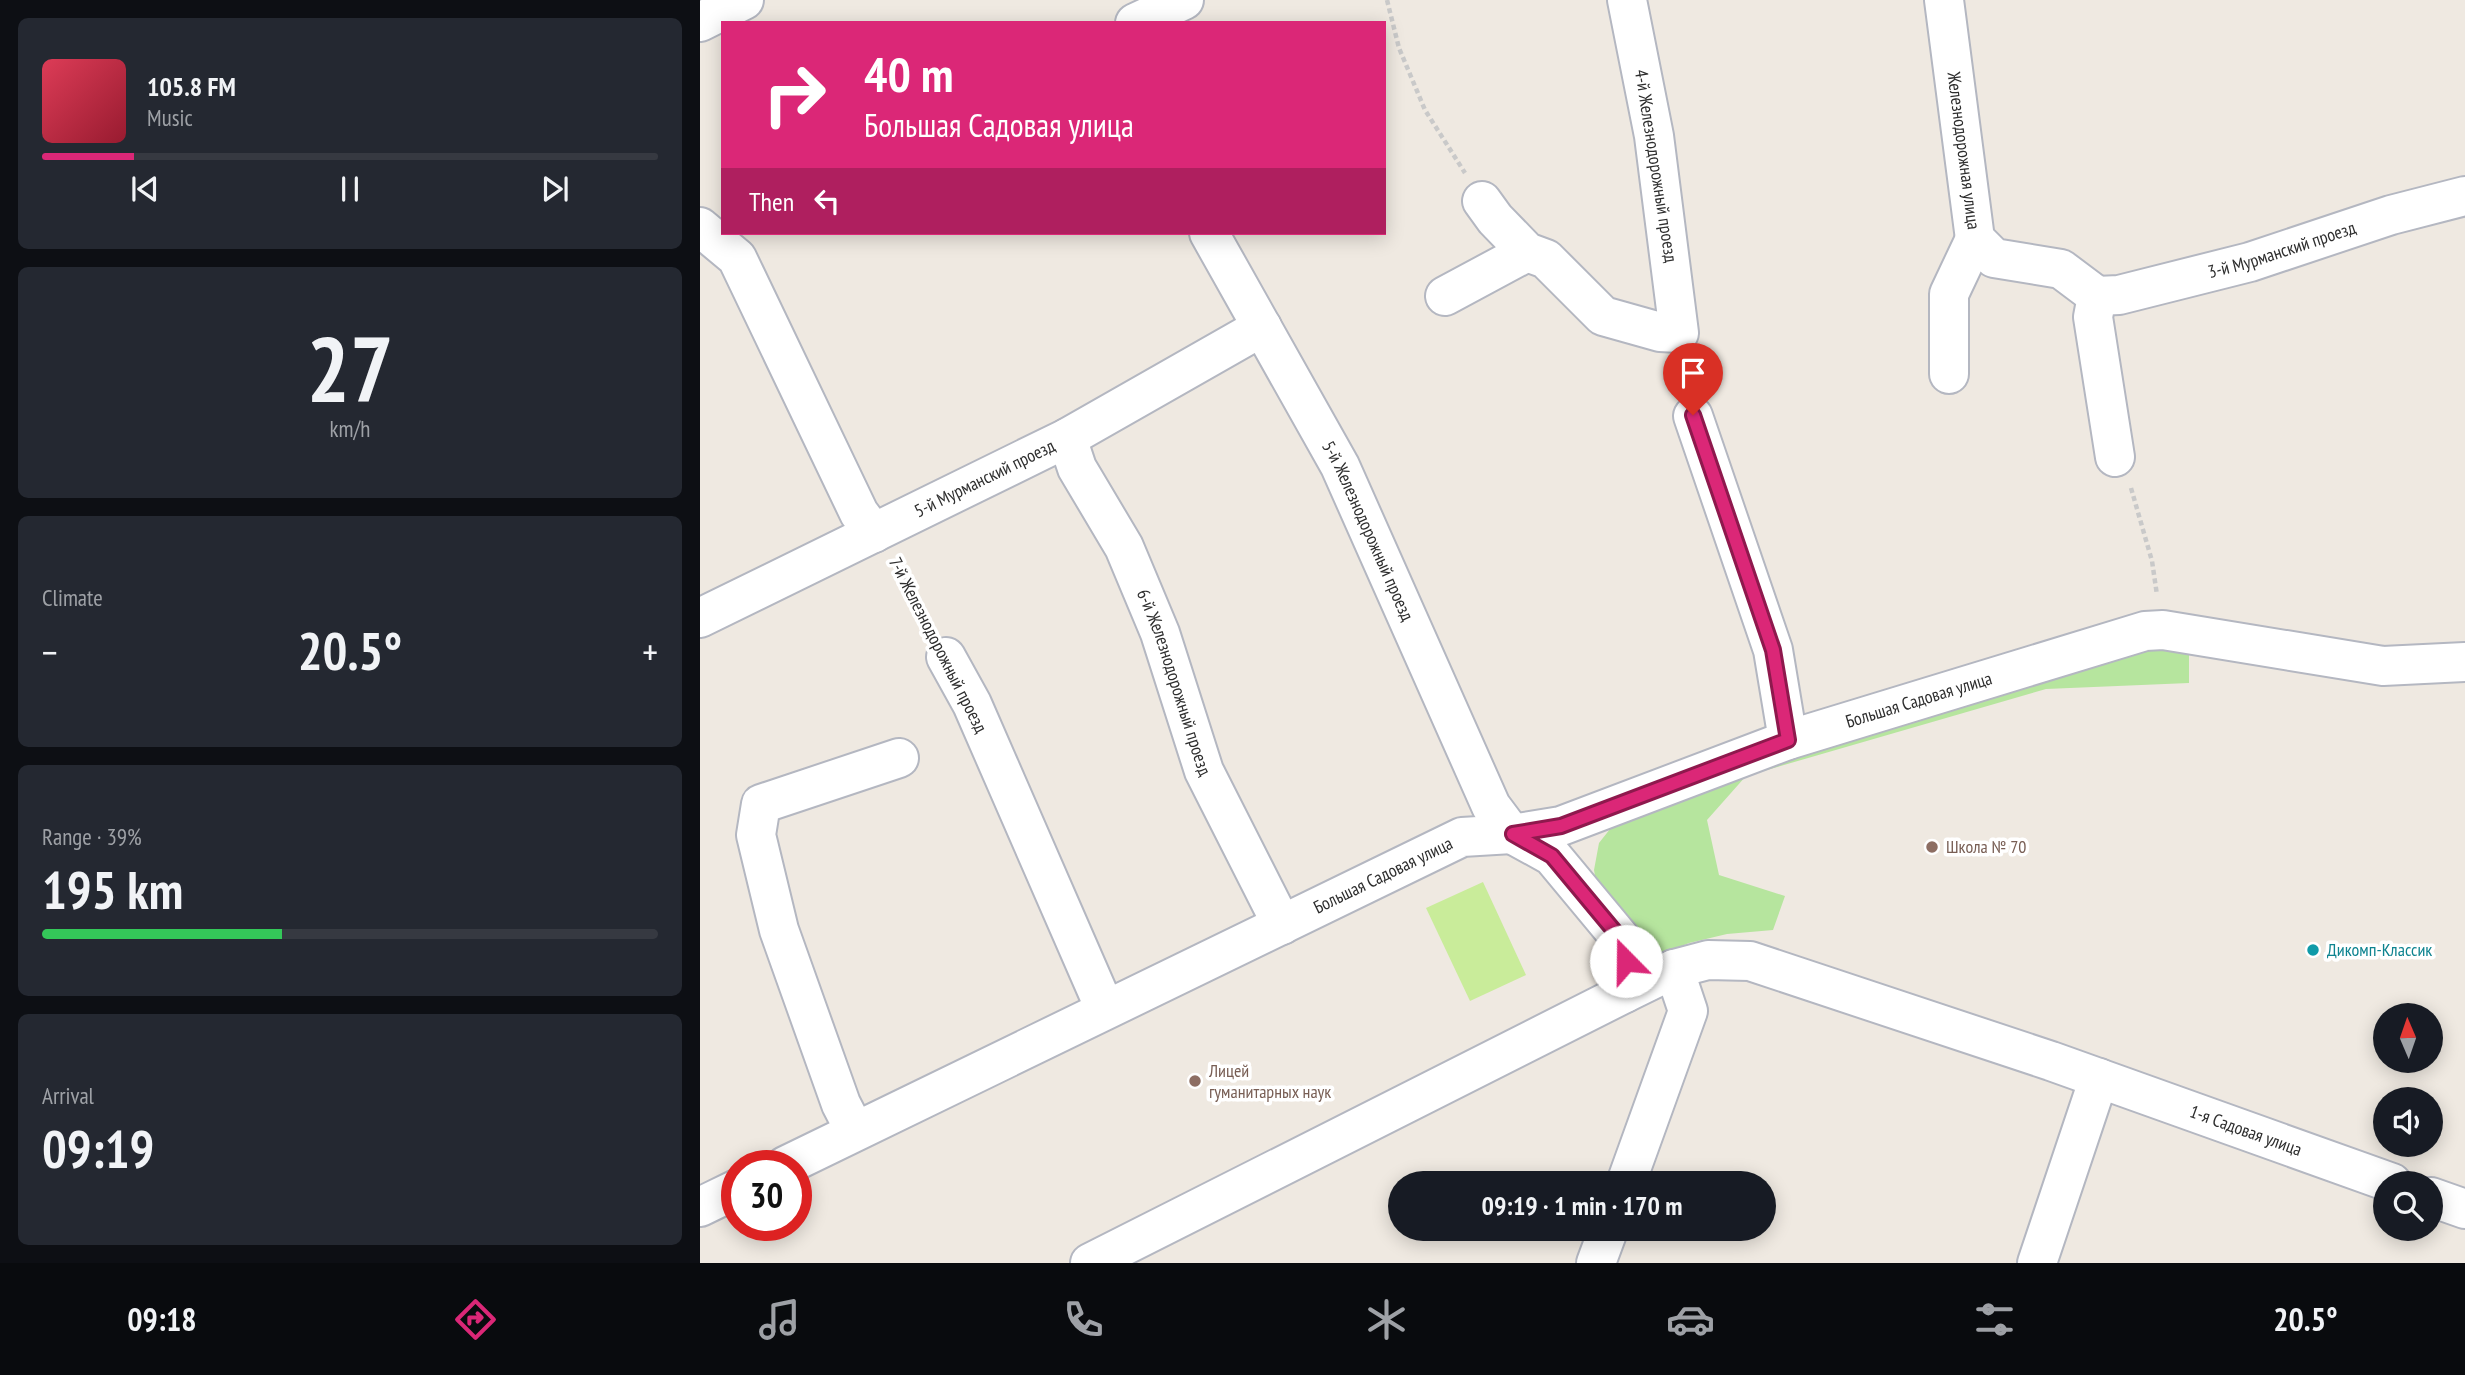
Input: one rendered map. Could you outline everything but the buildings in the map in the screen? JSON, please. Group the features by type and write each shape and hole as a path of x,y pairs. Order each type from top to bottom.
{"street":[{"path":"700,22 744,0"},
{"name":"4-й Железнодорожный проезд","path":"1627,0 1654,136 1679,333"},
{"name":"Железнодорожная улица","path":"1944,0 1975,239 1994,258 2061,270 2097,296"},
{"name":"3-й Мурманский проезд","path":"2097,296 2119,295 2250,262 2391,215 2465,196"},
{"path":"1482,201 1495,219 1527,252 1546,259 1603,316 1660,332 1679,333"},
{"path":"721,215 700,226 737,258 859,513 874,533"},
{"name":"5-й Железнодорожный проезд","path":"1210,235 1340,466 1491,806 1513,834"},
{"path":"1949,374 1949,294 1975,239"},
{"path":"1445,296 1527,252"},
{"path":"2097,296 2093,317 2115,457"},
{"name":"5-й Мурманский проезд","path":"700,618 1067,438 1262,327"},
{"path":"1693,415 1773,650 1788,740"},
{"name":"6-й Железнодорожный проезд","path":"1067,438 1077,468 1125,547 1160,633 1204,771 1282,925"},
{"name":"Большая Садовая улица","path":"812,1152 1462,837 1513,834 1561,826 1788,740 2145,631 2163,630 2384,666 2465,662"},
{"name":"7-й Железнодорожный проезд","path":"946,656 972,704 1105,1009"},
{"path":"855,1131 841,1104 779,930 756,835 761,804 899,758"},
{"path":"1513,834 1552,856 1621,939 1626,961 1625,993"},
{"path":"1090,1263 1625,993 1674,970 1707,960 1750,961 2099,1078 2037,1263"},
{"path":"1630,1171 1688,1011 1674,970"},
{"name":"1-я Садовая улица","path":"2099,1078 2373,1176"},
{"path":"700,1207 721,1197"},
{"path":"2443,1201 2465,1209"},
{"path":"1597,1263 1605,1241"}],"path":[{"path":"1387,0 1399,48 1425,110 1482,201"},
{"path":"1679,333 1693,415"},
{"path":"2115,457 2129,480 2152,561 2163,630"},
{"name":"7-й Железнодорожный проезд","path":"874,533 893,554 946,656"}],"green space":[{"path":"2151,650 2189,653 2189,683 2046,689 1746,776 1707,820 1719,875 1785,896 1773,930 1727,934 1689,943 1645,961 1642,938 1630,920 1599,898 1594,870 1599,843 1614,824 1754,763 2040,674"},
{"path":"1483,882 1526,975 1470,1001 1426,908"}],"place":[{"name":"Школа № 70","path":"1932,847"},
{"name":"Дикомп-Классик","path":"2313,950"},
{"name":"Лицей гуманитарных наук","path":"1195,1081"}],"route":[{"path":"1626,961 1621,939 1552,856 1513,834 1561,826 1788,740 1773,650 1693,415"}]}
